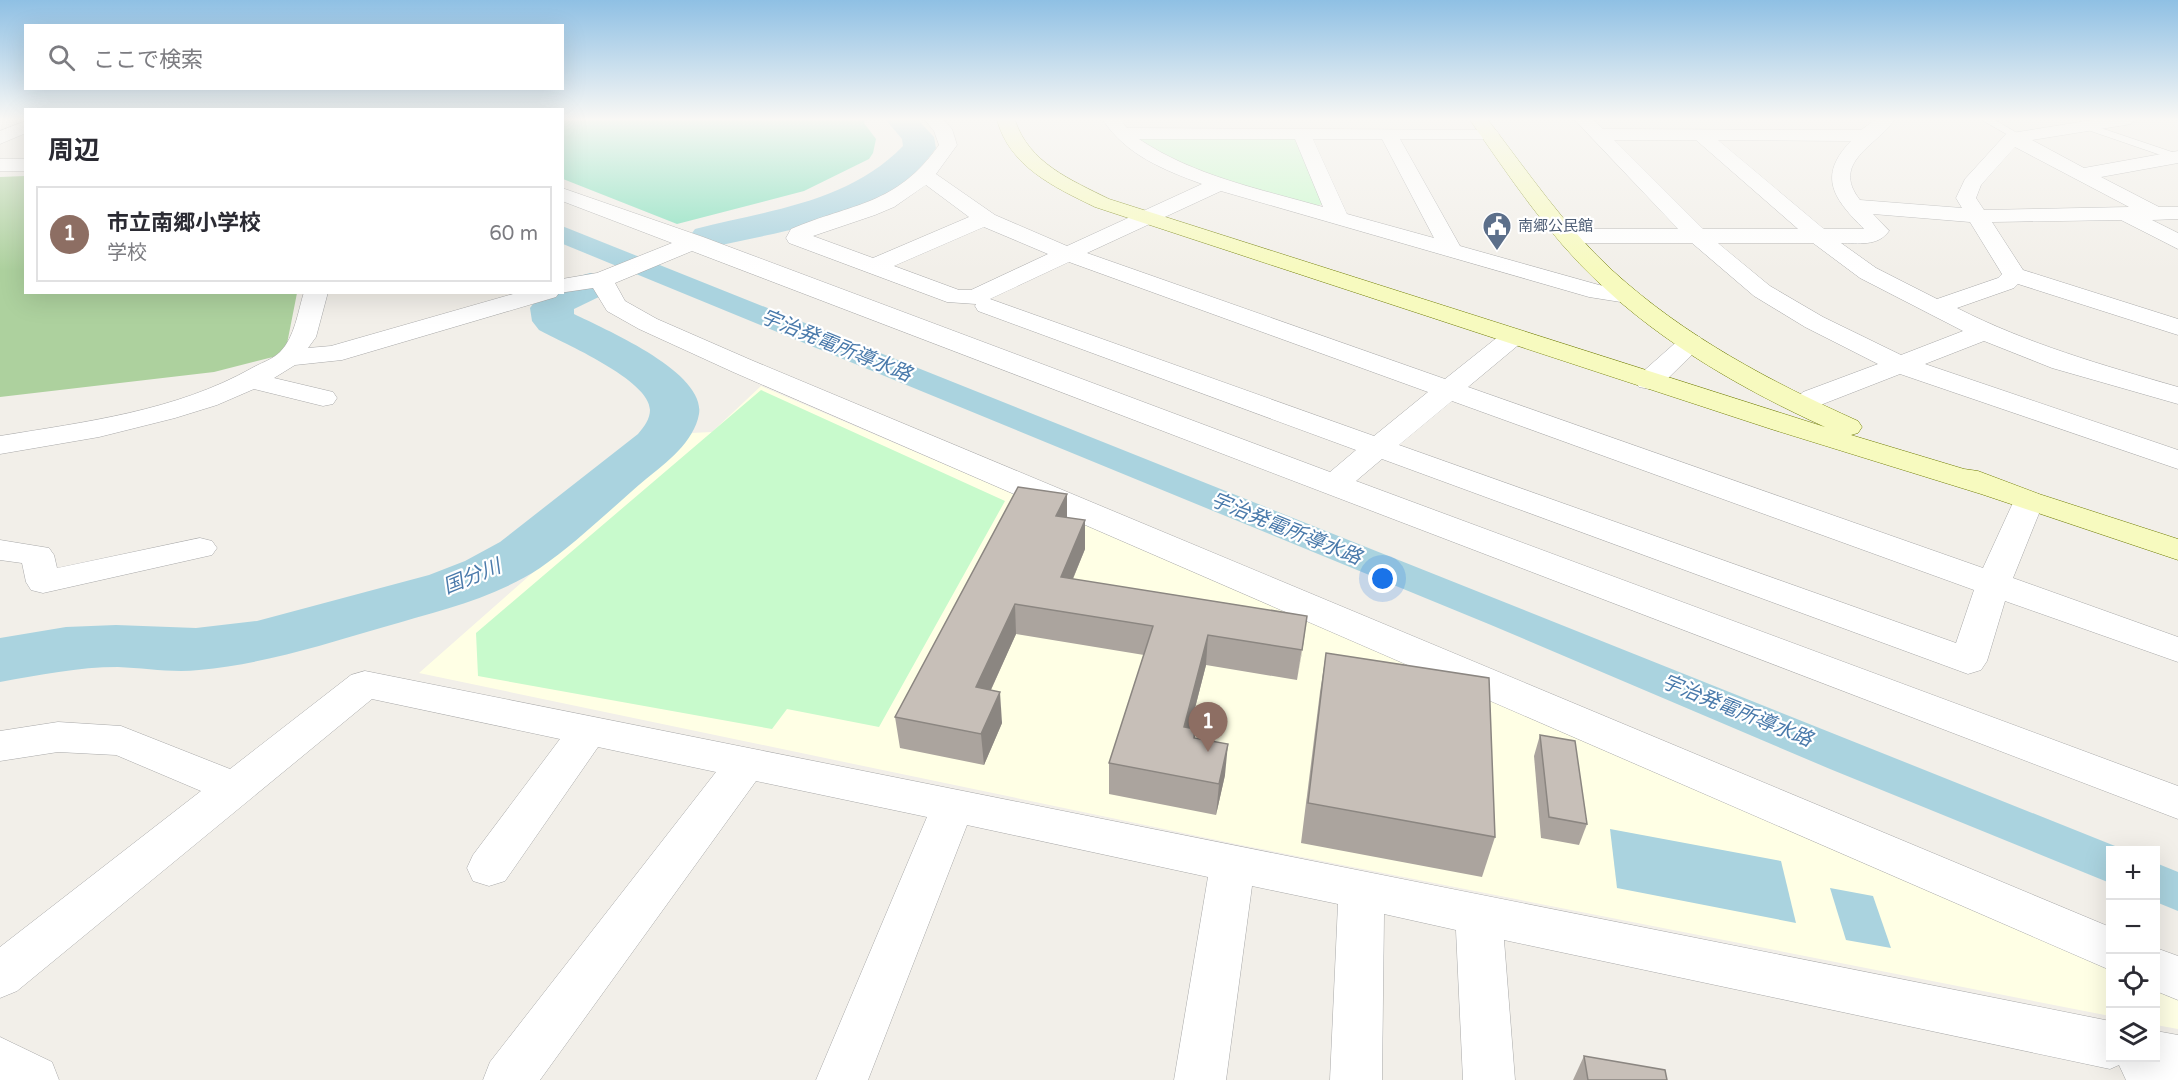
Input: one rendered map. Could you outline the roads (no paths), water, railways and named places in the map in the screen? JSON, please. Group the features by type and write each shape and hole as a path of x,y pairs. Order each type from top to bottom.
{"street":[{"path":"931,170 903,194 879,208 806,231 799,234 797,238 956,297 975,297 1219,184"},
{"path":"1044,170 1073,189 1102,203 1145,218 1780,423 1986,486 2178,550"},
{"path":"1185,170 1219,184 1452,251 1597,292 1627,296"},
{"path":"1318,170 1338,217"},
{"path":"1408,170 1452,251"},
{"path":"1518,170 1586,257 1627,296 1691,342 1803,405 1846,426 1986,486"},
{"path":"1634,170 1696,235 1762,291 1814,322 1901,365 2178,460"},
{"path":"1742,170 1816,235 1868,273 1934,308 1984,332 2061,362 2178,396"},
{"path":"1569,236 1871,236 1878,231 1843,194 1839,176 1841,170"},
{"path":"1984,170 1972,183 1966,198 2014,274 2178,327"},
{"path":"2075,170 2157,214"},
{"path":"2082,174 2104,170"},
{"path":"925,176 986,218 1067,254 2178,650"},
{"path":"564,195 681,248 933,332 1331,486 2178,803"},
{"path":"1853,206 1977,216 2178,213"},
{"path":"2127,215 2178,242"},
{"path":"874,266 986,218"},
{"path":"564,286 583,280 601,280 681,248"},
{"path":"933,332 1067,268 1071,261 1067,254"},
{"path":"1934,308 2006,283 2014,274"},
{"path":"601,280 616,306 648,324 2106,948"},
{"path":"289,358 303,337 315,294"},
{"path":"0,445 99,428 165,412 207,399 251,380 289,358 333,354 541,294"},
{"path":"987,306 1968,661 1993,584 2028,501"},
{"path":"1803,405 1813,398 1984,332"},
{"path":"1331,486 1513,337"},
{"path":"1649,381 1691,342"},
{"path":"251,380 323,398"},
{"path":"1780,423 1794,420 1803,414 1803,405"},
{"path":"0,550 38,555 44,582 200,548"},
{"path":"0,976 366,684 2106,1044"},
{"path":"489,868 589,730"},
{"path":"0,746 58,737 121,741 235,788"},
{"path":"509,1080 746,763"},
{"path":"842,1080 953,806"},
{"path":"1200,1080 1233,864"},
{"path":"1356,1080 1361,890"},
{"path":"1479,914 1489,1080"},
{"path":"2160,971 2178,978"},
{"path":"2160,1055 2178,1059"},
{"path":"0,1062 33,1080"},
{"path":"2144,1062 2152,1080"}],"water":[{"name":"宇治発電所導水路","path":"564,227 2115,846 2106,846 2106,881 1830,769 1491,625 564,244"},
{"path":"1610,829 1781,861 1796,923 1617,888"},
{"path":"2160,865 2178,872 2178,911 2160,904"},
{"path":"1830,888 1873,896 1891,948 1846,940"}],"waterway":[{"name":"国分川","path":"708,237 794,217 850,200 876,187 899,170"},
{"name":"国分川","path":"0,660 66,648 116,646 196,649 257,642 450,588 486,574 520,555 656,445 675,413 671,395 660,382 625,358 554,321 551,308 569,294 590,285"}],"place":[{"name":"南郷公民館","path":"1497,252"},
{"name":"市立南郷小学校","path":"1208,752"}]}
